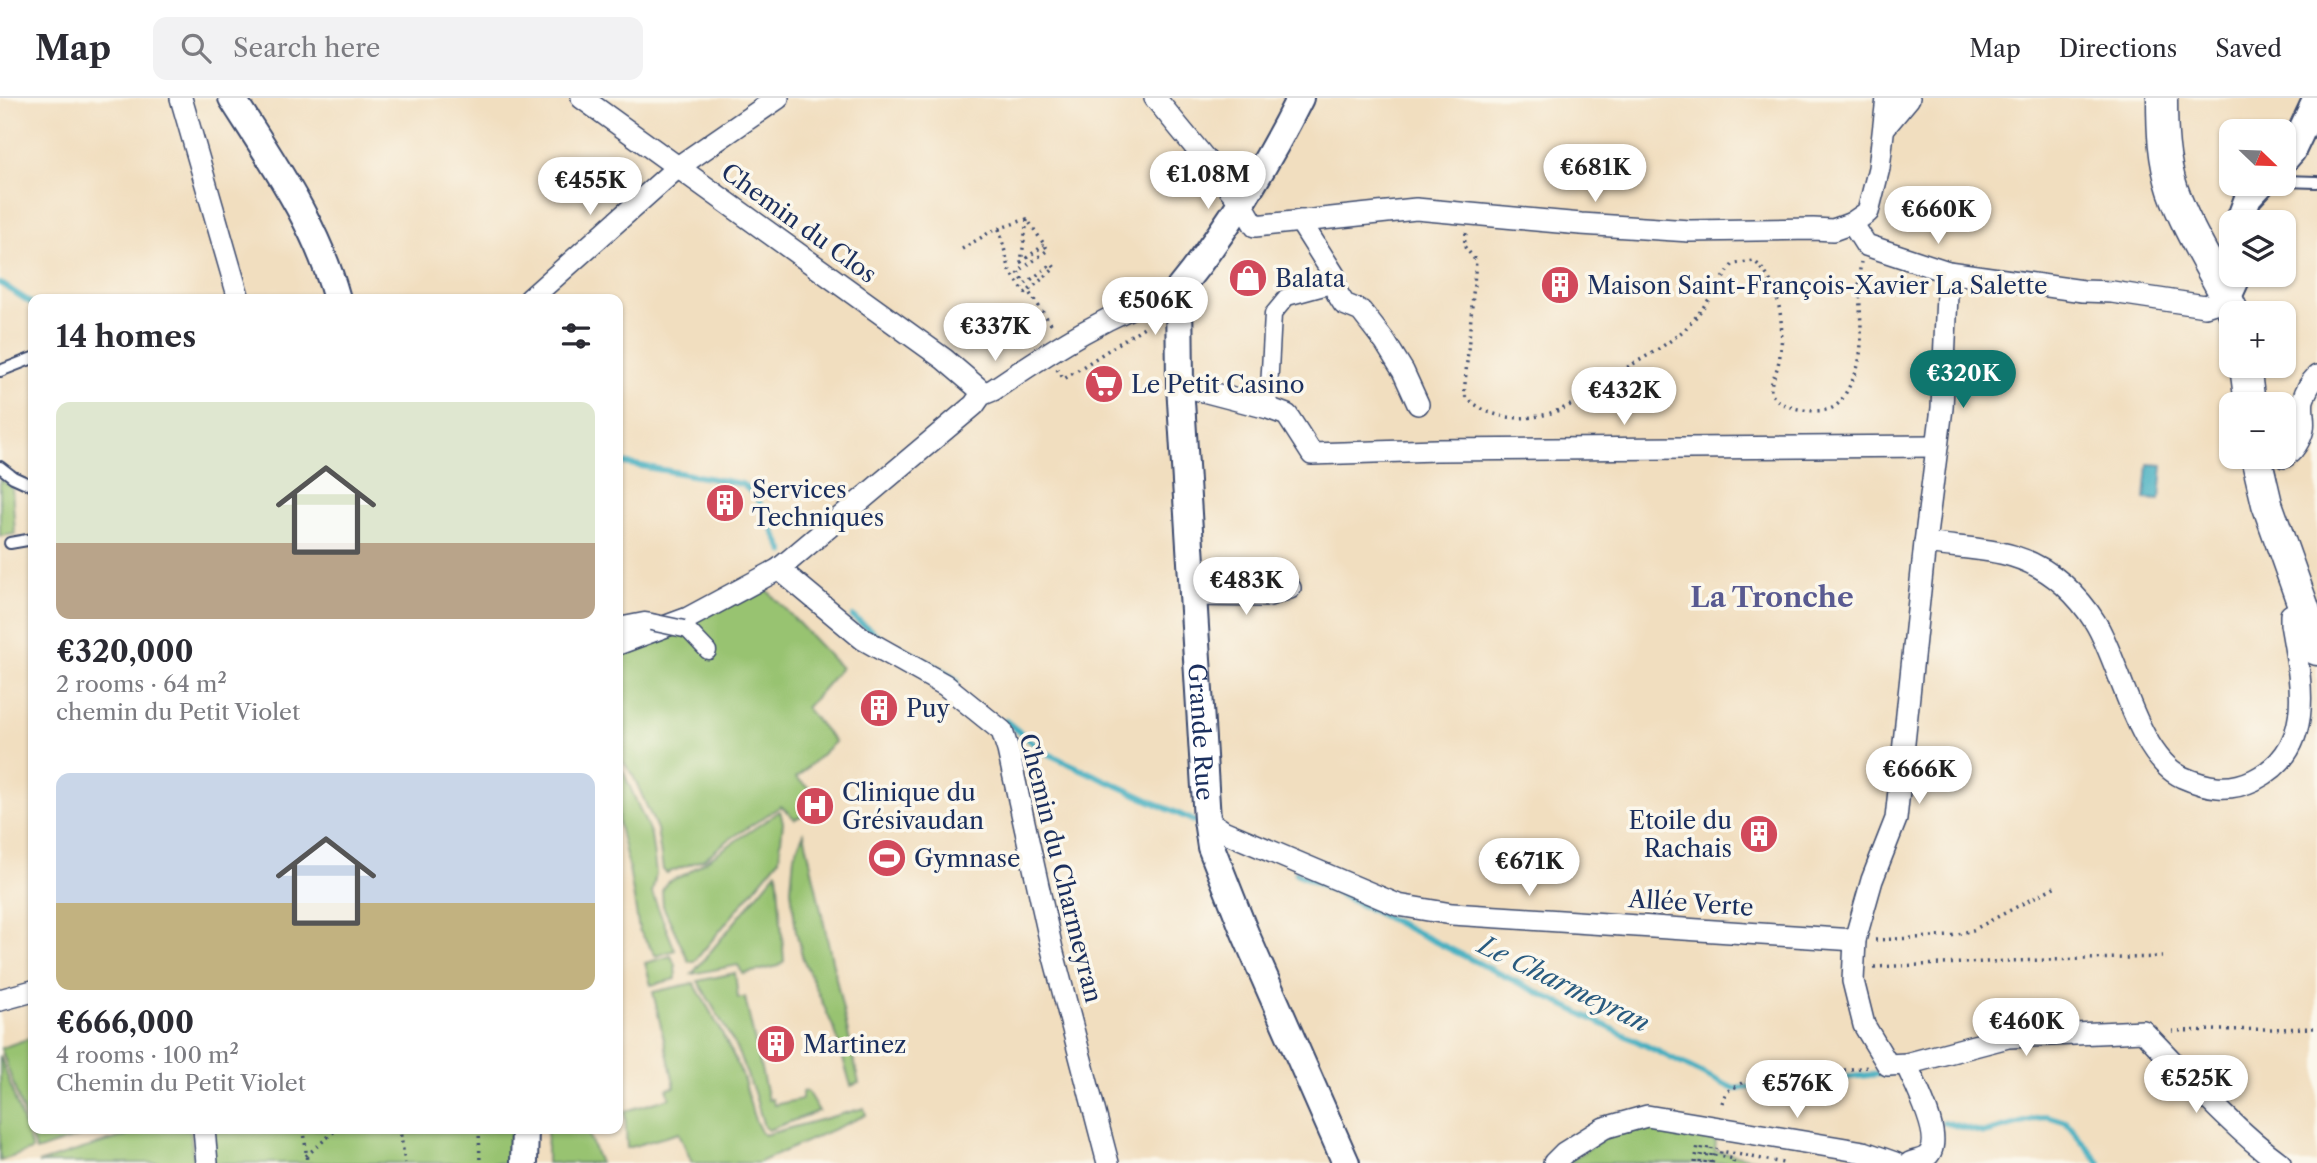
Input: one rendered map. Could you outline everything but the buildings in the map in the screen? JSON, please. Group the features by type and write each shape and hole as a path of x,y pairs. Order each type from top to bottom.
{"main road":[{"path":"2162,98 2162,137 2173,189 2181,210 2233,296"},
{"path":"2269,469 2267,504 2317,650"}],"street":[{"path":"181,98 238,294"},
{"path":"232,98 301,208 328,266 336,294"},
{"name":"Chemin du Clos","path":"582,98 944,359 978,388 981,395"},
{"path":"536,294 678,167 778,98"},
{"path":"1156,98 1242,204 1255,226 1416,209 1581,225 1690,231 1833,230 1852,223 1868,212 1879,168 1887,98"},
{"path":"623,642 688,618 779,569 974,405 981,395 993,390 1055,348 1139,303 1179,289 1242,204 1300,98"},
{"path":"1884,128 1909,98"},
{"path":"2296,143 2317,98"},
{"path":"1300,220 1334,275 1337,293 1344,304 1361,311 1385,342 1418,404"},
{"path":"1852,223 1866,245 1948,272 2206,306 2233,296"},
{"path":"1910,1163 1926,1157 1934,1146 1933,1131 1897,1064 1864,1026 1853,981 1872,880 1896,819 1942,408 1948,272"},
{"path":"1268,408 1273,314 1287,297 1335,284"},
{"name":"Grande Rue","path":"1179,289 1181,385 1211,847 1245,933 1346,1163"},
{"path":"2296,444 2303,430 2302,403 2308,385 2317,376"},
{"path":"1181,385 1287,415 1312,454 1506,449 1936,446"},
{"path":"1925,543 2009,554 2039,565 2064,585 2094,621 2155,751 2171,770 2212,787 2226,789 2250,781 2271,769 2292,746 2301,713 2301,687 2291,615 2304,608"},
{"name":"Chemin du Charmeyran","path":"779,569 863,639 945,685 1002,731 1052,949 1108,1163"},
{"path":"1194,595 1268,596 1290,588"},
{"path":"623,625 644,621 684,629 708,651"},
{"name":"Allée Verte","path":"1208,820 1223,831 1398,905 1452,914 1859,940"},
{"path":"0,1000 28,992"},
{"path":"1897,1064 2008,1037 2143,1031 2209,1098 2280,1163"},
{"path":"1554,1163 1564,1153 1604,1128 1647,1116 1864,1152 1895,1163"},
{"path":"205,1134 208,1163"},
{"path":"524,1163 525,1134"}],"lane":[{"path":"2296,181 2317,182"},
{"path":"0,371 28,360"},
{"path":"0,467 28,484"},
{"path":"10,543 28,540"}],"path":[{"path":"1468,213 1464,246 1476,261 1464,395 1471,403 1488,413 1518,419 1544,416 1576,402 1639,362 1686,328 1733,264 1754,261 1762,268 1772,285 1777,305 1781,342 1771,394 1786,405 1810,411 1829,410 1839,403 1845,394 1855,376 1861,354 1859,276 1866,245"},
{"path":"999,229 1010,271 1025,293 1055,268 1052,264 1025,284 1018,272 1048,250 1027,219"},
{"path":"962,249 999,229 1027,219"},
{"path":"1027,219 1021,262 1044,244"},
{"path":"1028,291 1055,348 1065,379 1154,320"},
{"path":"1859,940 1951,936 1973,930 2056,886"},
{"path":"1854,968 2162,957"},
{"path":"2143,1031 2317,1028"},
{"path":"1722,1103 1726,1092 1744,1082 1897,1064"},
{"path":"304,1134 307,1163"},
{"path":"306,1156 331,1134"},
{"path":"401,1134 405,1163"},
{"path":"479,1134 480,1163"},
{"path":"1698,1142 1703,1142 1697,1163 1698,1142"},
{"path":"1708,1143 1713,1144 1709,1163 1708,1143"},
{"path":"1733,1163 1734,1158 1720,1156 1721,1152 1783,1163"},
{"path":"1709,1163 1715,1157"}],"green space":[{"path":"0,479 12,487 15,534 0,536"},
{"path":"765,588 841,668 806,708 835,742 796,778 827,802 795,819 781,806 704,859 667,873 663,870 657,829 632,773 623,762 623,651"},
{"path":"623,771 651,835 656,873 652,893 675,950 656,956 639,930 623,843"},
{"path":"780,811 783,822 779,859 694,962 689,962 663,906 662,891 667,882 686,874"},
{"path":"804,833 859,1083 851,1086 835,1031 803,959 796,931 791,889 794,855"},
{"path":"777,871 784,961 778,966 743,974 738,965 692,974"},
{"path":"671,956 676,979 651,985 645,963"},
{"path":"735,973 738,998 745,998 768,1100 772,1099 774,1105 802,1099 802,1092 807,1091 819,1111 768,1130 764,1127 754,1092 735,1045 698,981"},
{"path":"694,983 737,1063 756,1122 764,1135 864,1108 866,1115 758,1163 692,1163 679,1133 627,1148 625,1111 670,1098 667,1089 675,1087 653,992"},
{"path":"28,1039 28,1127 1,1048"},
{"path":"0,1055 32,1150 0,1161"},
{"path":"1649,1127 1707,1137 1716,1142 1715,1151 1776,1163 1567,1163 1610,1134"},
{"path":"30,1134 83,1134 83,1135 36,1151"},
{"path":"131,1134 191,1134 194,1163 38,1163"},
{"path":"210,1134 514,1134 513,1163 212,1163"},
{"path":"547,1134 588,1134 600,1163 547,1163"}],"water":[{"path":"2148,464 2163,465 2160,500 2145,499"}],"waterway":[{"name":"Le Charmeyran","path":"0,283 28,301"},
{"name":"Le Charmeyran","path":"623,463 742,484 756,496 784,552"},
{"name":"Le Charmeyran","path":"853,617 881,638"},
{"name":"Le Charmeyran","path":"897,646 957,681"},
{"name":"Le Charmeyran","path":"1006,721 1044,752 1194,821"},
{"name":"Le Charmeyran","path":"1296,873 1734,1089 1889,1073"},
{"name":"Le Charmeyran","path":"1944,1122 1984,1133 2047,1116 2066,1122 2100,1163"}],"place":[{"name":"Balata","path":"1248,278"},
{"name":"Maison Saint-François-Xavier La Salette","path":"1560,285"},
{"name":"Le Petit Casino","path":"1104,384"},
{"name":"Services Techniques","path":"725,503"},
{"name":"Puy","path":"879,708"},
{"name":"Clinique du Grésivaudan","path":"815,806"},
{"name":"Etoile du Rachais","path":"1759,834"},
{"name":"Gymnase","path":"887,858"},
{"name":"Martinez","path":"776,1044"}],"district":[{"name":"La Tronche","path":"1772,597"}]}
